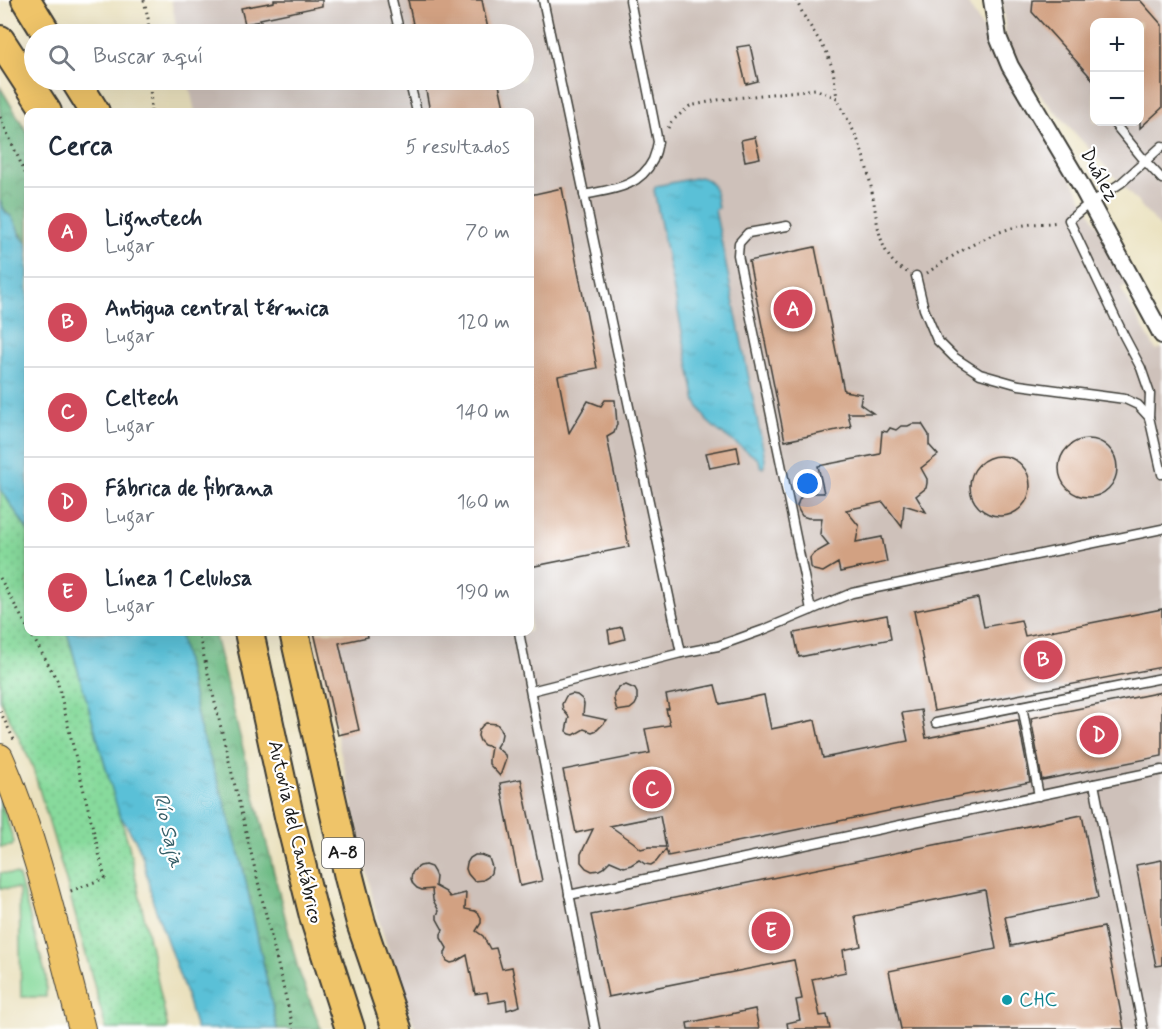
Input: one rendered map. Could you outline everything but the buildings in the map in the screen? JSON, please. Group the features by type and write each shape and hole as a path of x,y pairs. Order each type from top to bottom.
{"highway":[{"path":"26,0 41,24"},
{"path":"0,40 24,77"},
{"path":"33,90 44,108"},
{"path":"81,90 92,108"},
{"name":"Autovía del Cantábrico","path":"250,636 289,816 315,920 351,1029"},
{"name":"A-8","path":"295,636 349,877 365,934 397,1029"},
{"path":"289,816 306,914 339,1029"}],"main road":[{"path":"0,757 10,780 36,860 82,1029"}],"street":[{"name":"Duález","path":"992,0 999,38 1010,66 1045,122 1162,335"}],"lane":[{"path":"392,0 398,24"},
{"path":"543,0 681,653"},
{"path":"584,195 622,187 641,178 653,160 658,142 630,0"},
{"path":"412,90 416,108"},
{"path":"1116,126 1162,179"},
{"path":"1162,146 1121,183 1069,220 1141,368 1150,394 1149,417 1162,474"},
{"path":"787,226 748,233 740,243 738,255 811,610"},
{"path":"916,276 924,309 937,340 954,357 980,374 1019,385 1125,399 1138,405 1149,417"},
{"path":"531,691 681,653 718,646 852,593 1162,529"},
{"path":"520,636 595,1029"},
{"path":"936,723 1162,678"},
{"path":"1022,706 1039,796"},
{"path":"569,894 1162,770"},
{"path":"1094,784 1143,1029"}],"path":[{"path":"144,0 148,24"},
{"path":"796,0 827,52 833,70 837,98 861,146 878,228 886,252 901,269 916,276 923,276 971,246 999,233 1024,225 1050,224 1069,220"},
{"path":"658,142 672,121 690,106 718,100 815,89 837,98"},
{"path":"150,90 151,108"},
{"path":"0,117 24,170"},
{"path":"0,578 24,621"},
{"path":"32,636 57,680 105,878 64,893"},
{"path":"199,636 294,1029"}],"shaded area":[{"path":"171,0 966,0 1060,158 1130,284 1121,289 1156,350 1162,348 1162,1029 416,1029 405,1003 375,909 315,636 534,636 534,108 194,108 190,90 534,90 534,24 176,24"},
{"path":"1002,0 1162,0 1162,229 1042,97 1021,70 1006,39"}],"green space":[{"path":"0,87 24,127 24,239 0,200"},
{"path":"0,488 24,525 24,636 68,636 129,846 168,1029 106,1029 32,765 0,699"},
{"path":"180,636 215,636 298,969 321,1029 277,1029 243,868 199,725"},
{"path":"0,799 14,842 12,846 0,847"},
{"path":"0,873 15,874 19,877 46,976 46,997 21,997 19,889 0,888"}],"water":[{"path":"700,177 710,182 715,193 718,208 715,210 765,458 763,468 758,459 707,421 696,402 654,190 656,186"},
{"path":"0,200 5,212 11,216 24,240 24,525 0,488"},
{"name":"Río Saja","path":"68,636 180,636 199,725 243,868 277,1029 196,1029 153,902 142,855 119,814"}],"place":[{"name":"Lignotech","path":"793,309"},
{"name":"Antigua central térmica","path":"1043,660"},
{"name":"Fábrica de fibrana","path":"1099,735"},
{"name":"Celtech","path":"652,789"},
{"name":"Línea 1 Celulosa","path":"771,931"},
{"name":"CHC","path":"1007,1000"}]}
